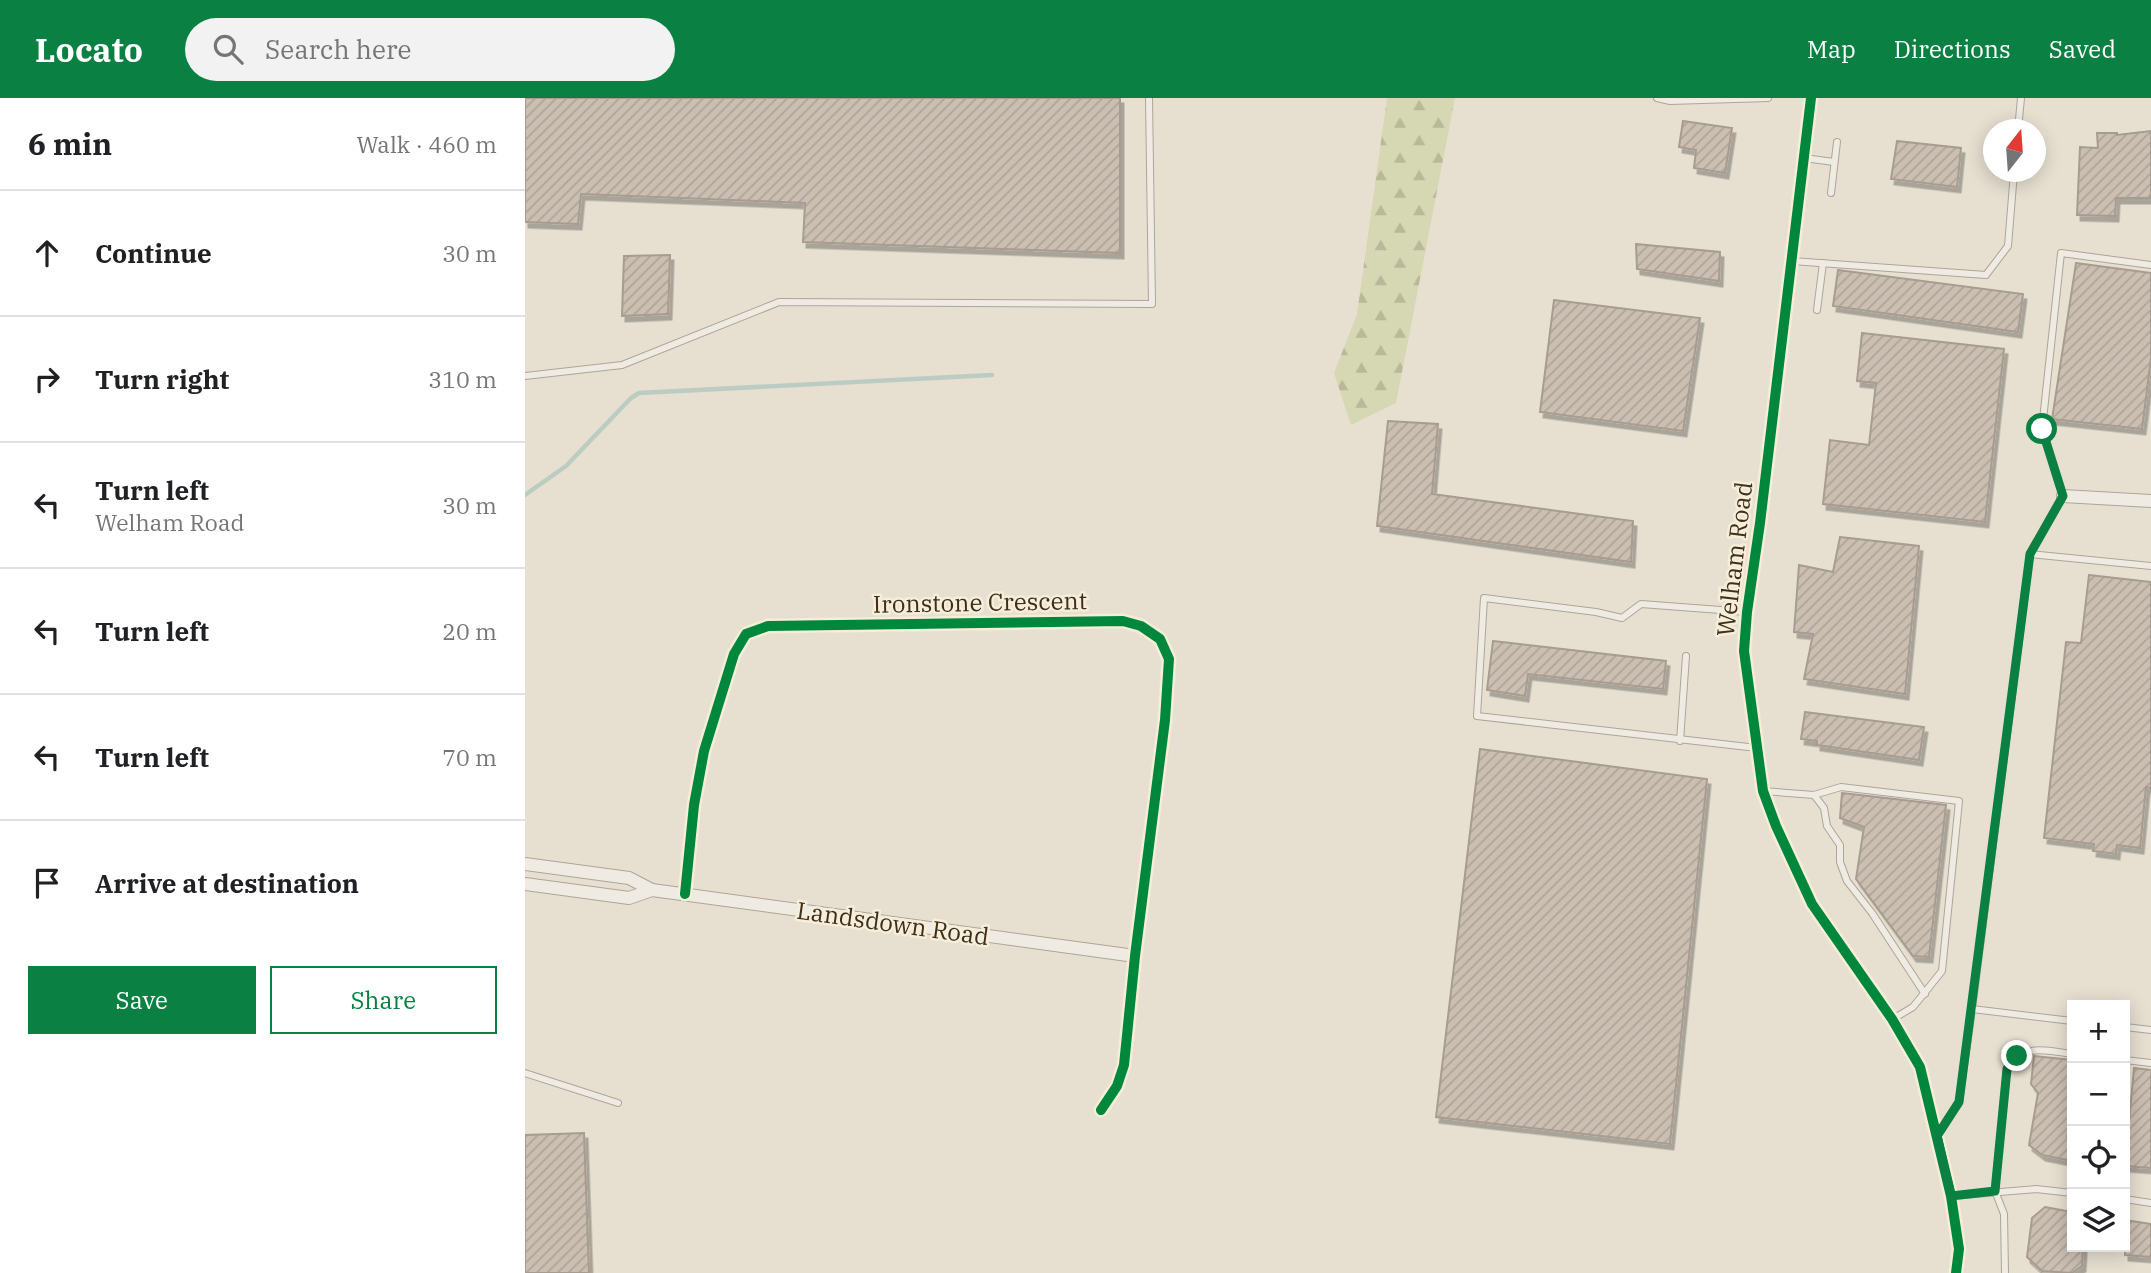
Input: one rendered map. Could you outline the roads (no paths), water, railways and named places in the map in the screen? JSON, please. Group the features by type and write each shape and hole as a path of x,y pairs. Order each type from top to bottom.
{"street":[{"name":"Welham Road","path":"1811,98 1744,651 1763,791 1776,827 1812,904 1892,1020 1920,1067 1951,1196 1959,1249 1956,1273"},
{"path":"2063,496 2151,501"},
{"name":"Ironstone Crescent","path":"685,894 694,805 704,751 734,654 746,634 768,626 1123,621 1141,626 1160,639 1169,659 1165,720 1135,956"},
{"name":"Landsdown Road","path":"525,864 629,878 652,890 1135,956"},
{"name":"Landsdown Road","path":"525,884 629,898 652,890"},
{"path":"1101,1110 1117,1086 1125,1065 1135,956"}],"lane":[{"path":"525,376 622,365 779,302 1152,304 1149,98"},
{"path":"1657,98 1670,101 1768,98"},
{"path":"2019,119 2021,98"},
{"path":"1831,193 1837,142"},
{"path":"1804,158 1834,162"},
{"path":"1792,261 1986,275 2008,246 2013,182"},
{"path":"1937,1136 1959,1102 2030,554 2063,496 2042,429 2061,253 2151,265"},
{"path":"1817,310 1823,263"},
{"path":"2030,554 2151,566"},
{"path":"1747,612 1641,604 1622,618 1596,612 1485,598 1477,716 1757,748"},
{"path":"1680,741 1686,656"},
{"path":"1763,791 1814,795 1841,787 1959,801 1942,971 1913,1007 1892,1020"},
{"path":"1814,795 1824,808 1827,826 1840,845 1840,862 1847,881 1872,913 1925,994"},
{"path":"1972,1009 2067,1020"},
{"path":"2130,1028 2151,1030"},
{"path":"2005,1273 2004,1214 1995,1191 2007,1069 2017,1056 2032,1049 2067,1053"},
{"path":"2130,1061 2151,1063"},
{"path":"525,1073 618,1103"},
{"path":"1951,1196 2036,1189 2067,1192"},
{"path":"2130,1200 2151,1203"}],"waterway":[{"path":"525,495 566,466 631,398 639,393 992,375"}]}
